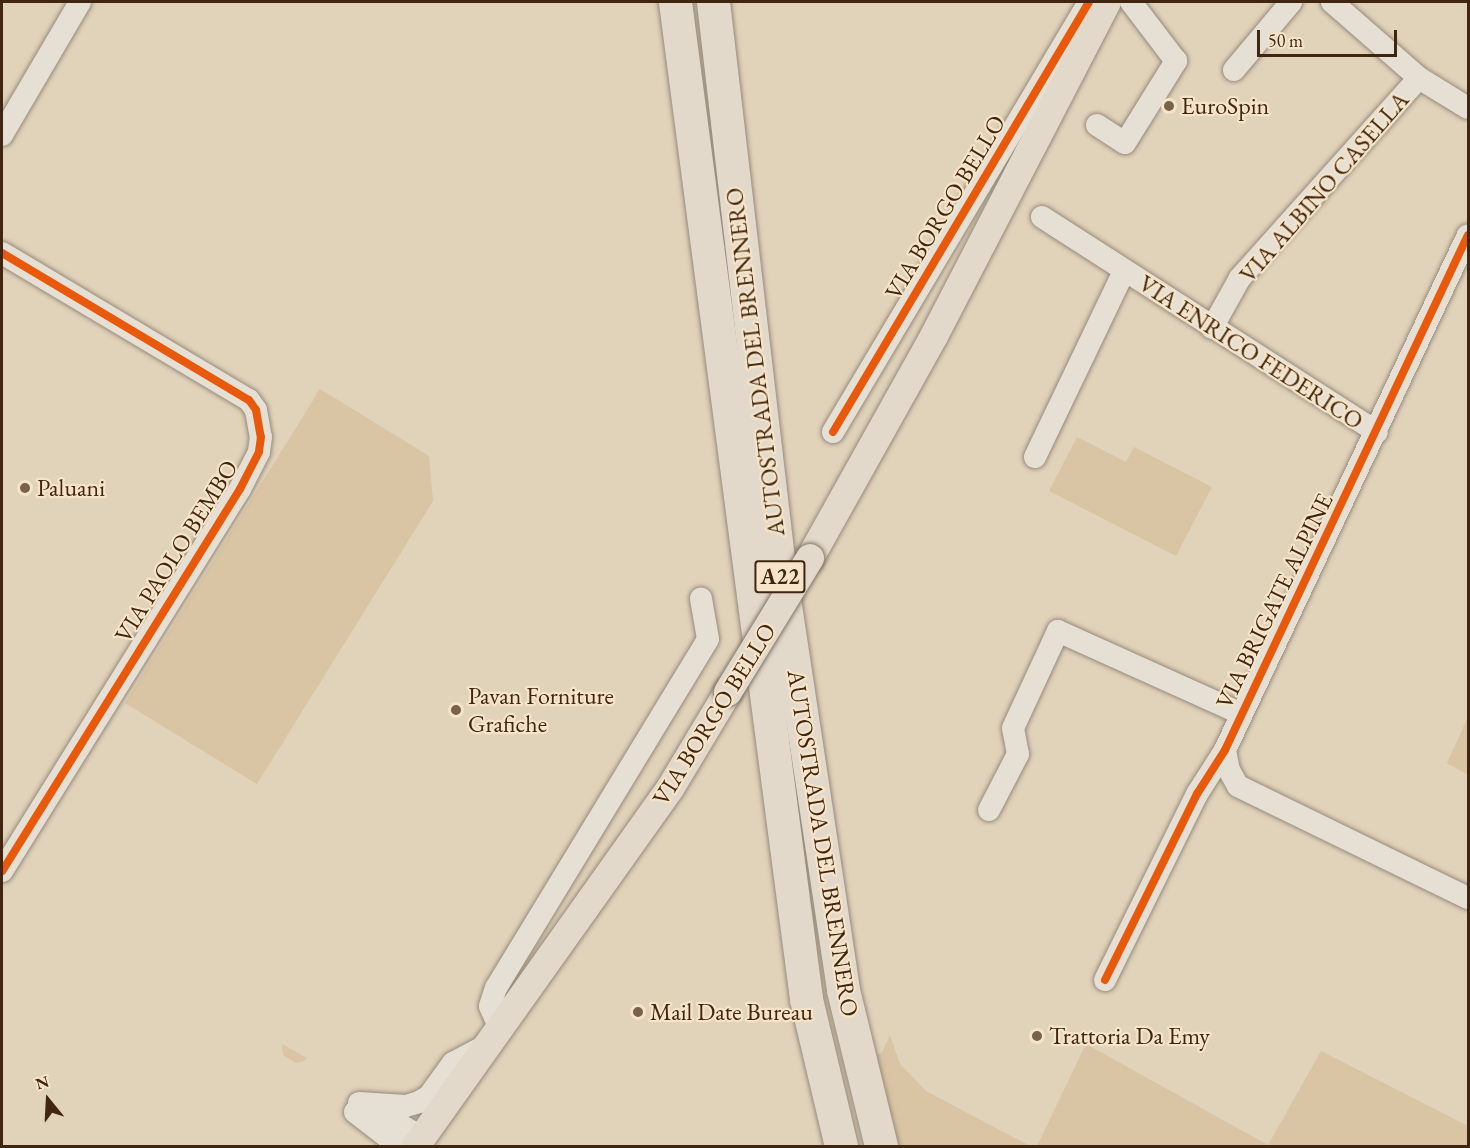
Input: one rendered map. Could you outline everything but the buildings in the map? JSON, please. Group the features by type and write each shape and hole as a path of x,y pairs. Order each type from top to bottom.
{"highway":[{"name":"AUTOSTRADA DEL BRENNERO","path":"675,2 806,999 841,1146"},
{"name":"AUTOSTRADA DEL BRENNERO","path":"713,2 778,559 843,990 881,1146"}],"main road":[{"name":"VIA BORGO BELLO","path":"413,1143 497,1036 671,787 810,558 934,336 1107,2"}],"street":[{"path":"2,135 80,2"},
{"name":"VIA BORGO BELLO","path":"833,432 1089,2"},
{"path":"1097,125 1125,142 1176,61 1131,2"},
{"path":"1234,70 1291,2"},
{"path":"1332,2 1419,78 1468,108"},
{"name":"VIA ALBINO CASELLA","path":"1212,328 1240,278 1419,78"},
{"name":"VIA ENRICO FEDERICO","path":"1042,217 1377,432"},
{"name":"VIA BRIGATE ALPINE","path":"1105,980 1197,794 1225,750 1240,713 1377,432 1468,235"},
{"name":"VIA PAOLO BEMBO","path":"2,252 249,400 256,410 261,437 259,452 240,489 2,871"},
{"name":"VIA ENRICO FEDERICO","path":"1035,457 1125,271"},
{"name":"VIA BORGO BELLO","path":"356,1106 406,1106 418,1102 429,1096 453,1063 497,1036 490,1006 496,988 708,639 700,599"},
{"name":"VIA BRIGATE ALPINE","path":"989,810 1018,754 1013,728 1058,631 1240,713"},
{"path":"1225,750 1229,770 1238,786 1468,898"},
{"path":"356,1106 371,1146"},
{"name":"VIA BORGO BELLO","path":"356,1106 413,1143"}],"shaded area":[{"path":"320,389 429,456 433,501 257,784 125,703"},
{"path":"1077,437 1126,462 1134,447 1212,487 1176,556 1049,491"},
{"path":"1468,717 1468,775 1447,763"},
{"path":"890,1035 900,1064 926,1091 1030,1146 892,1146 875,1055 882,1053"},
{"path":"282,1044 307,1058 296,1063 283,1055"},
{"path":"1086,1044 1268,1145 1321,1051 1468,1126 1468,1146 1037,1146"}],"cycle path":[{"path":"833,432 1089,2"},
{"path":"1105,980 1197,794 1225,750 1468,235"},
{"path":"2,253 249,400 256,410 261,437 259,452 240,489 2,871"}],"place":[{"name":"EuroSpin","path":"1169,106"},
{"name":"Paluani","path":"25,488"},
{"name":"Pavan Forniture Grafiche","path":"456,710"},
{"name":"Mail Date Bureau","path":"638,1012"},
{"name":"Trattoria Da Emy","path":"1037,1036"}]}
